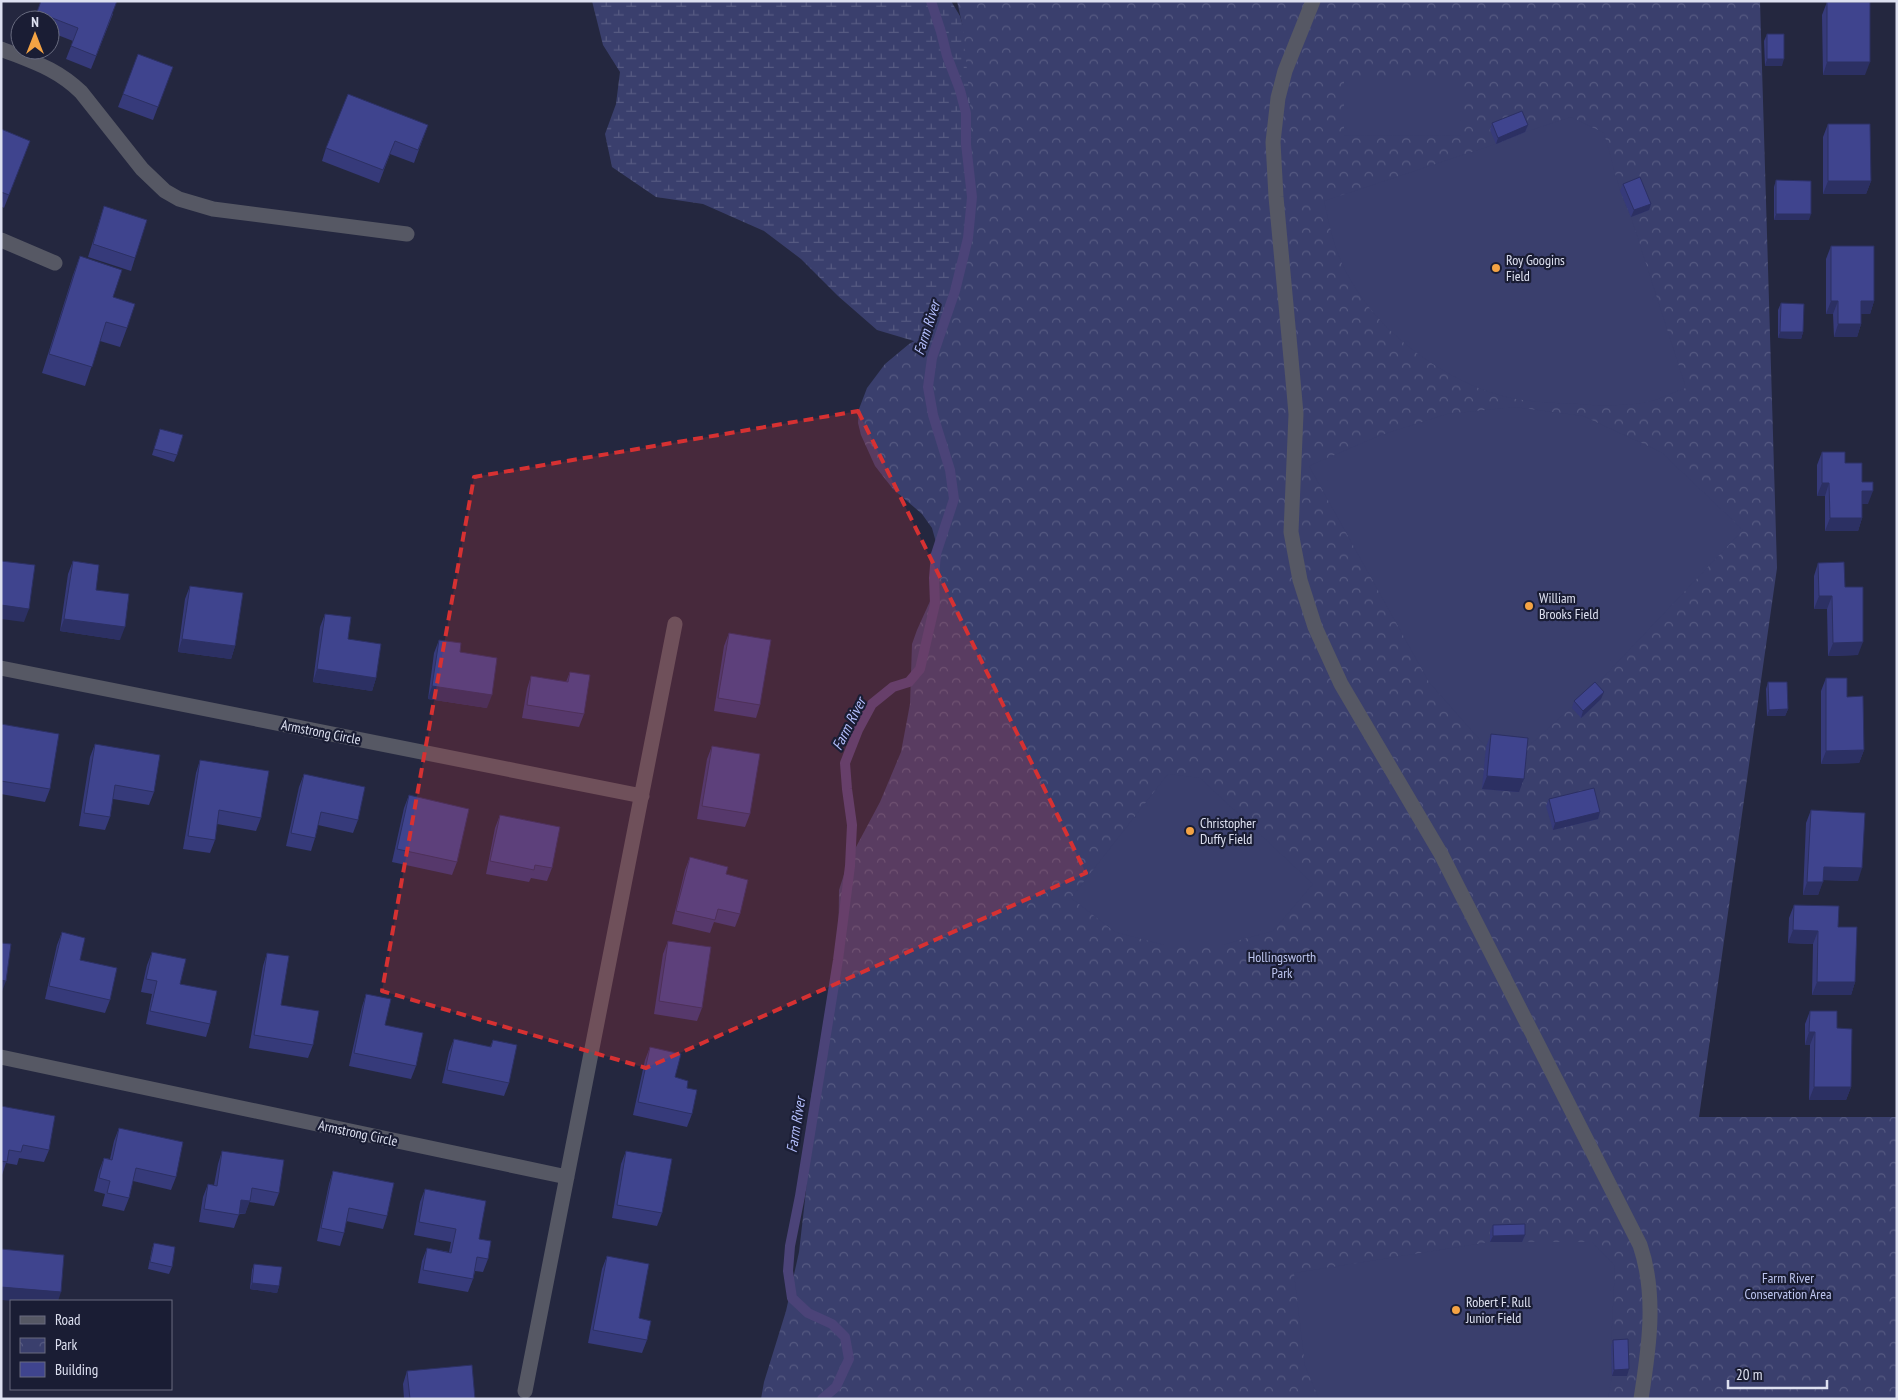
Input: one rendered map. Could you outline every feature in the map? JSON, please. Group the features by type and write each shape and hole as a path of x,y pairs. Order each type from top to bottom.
{"street":[{"path":"1313,1 1285,71 1278,98 1273,142 1276,197 1296,414 1292,532 1300,580 1315,627 1342,684 1441,854 1640,1245 1645,1260 1650,1296 1649,1338 1640,1399"},
{"path":"1,49 50,69 71,82 142,169 179,200 214,209 407,234"},
{"path":"1,240 55,264"},
{"path":"525,1390 675,624"},
{"name":"Armstrong Circle","path":"1,668 642,796"},
{"name":"Armstrong Circle","path":"1,1057 567,1177"}],"highlighted area":[{"path":"858,411 1086,873 646,1068 382,991 474,477"}],"green space":[{"path":"592,1 951,1 960,16 974,61 981,109 969,326 924,344 877,330 838,296 801,259 764,231 703,204 656,197 612,167 605,134 616,104 620,72 603,45"},
{"name":"Hollingsworth Park","path":"957,1 1760,1 1777,568 1699,1117 1897,1117 1897,1399 761,1399 764,1382 786,1311 799,1252 806,1191 811,1097 838,973 839,890 848,862 880,802 901,752 910,704 912,644 931,599 937,568 937,546 932,528 922,514 893,489 875,466 861,435 858,423 859,409 867,388 885,364 909,344 943,325 952,313 968,232 972,166 970,103 963,28"},
{"path":"1344,78 1462,78 1462,135 1344,136"},
{"name":"Roy Googins Field","path":"1571,117 1604,133 1620,191 1631,217 1686,388 1655,400 1615,405 1533,401 1489,392 1450,374 1414,351 1382,322 1368,306 1349,278 1332,236 1324,201"},
{"name":"William Brooks Field","path":"1514,407 1583,416 1661,452 1743,530 1592,689 1523,751 1486,747 1429,682 1309,466 1381,435 1447,414"},
{"name":"Christopher Duffy Field","path":"1168,774 1200,778 1313,884 1273,931 1222,945 1164,945 1115,932 1071,898"},
{"name":"Robert F. Rull Junior Field","path":"1490,1242 1592,1242 1615,1266 1611,1346 1612,1376 1608,1399 1319,1399 1305,1366 1294,1273"}],"building":[{"path":"41,1 117,1 96,56 71,46 78,28 60,21 60,10 38,10"},
{"path":"1827,2 1870,2 1870,62 1827,62"},
{"path":"1767,34 1784,34 1784,59 1767,59"},
{"path":"138,54 173,67 158,107 123,94"},
{"path":"348,94 428,125 418,150 395,141 383,170 326,148"},
{"path":"1522,111 1528,125 1498,138 1492,123"},
{"path":"1828,124 1870,124 1871,181 1828,181"},
{"path":"1,129 30,141 9,195 1,192"},
{"path":"1640,177 1651,204 1634,210 1623,184"},
{"path":"1776,180 1811,181 1811,214 1776,214"},
{"path":"104,206 147,220 135,258 93,244"},
{"path":"1831,246 1874,246 1874,301 1861,301 1861,324 1838,324 1838,301 1831,301"},
{"path":"80,256 122,270 113,297 135,304 127,328 106,322 92,367 49,354"},
{"path":"1781,303 1804,304 1803,332 1780,332"},
{"path":"160,429 183,435 177,455 154,449"},
{"path":"1822,452 1845,452 1845,463 1862,463 1862,482 1873,482 1873,491 1862,491 1862,518 1830,518 1829,483 1822,483"},
{"path":"1,561 35,565 29,609 1,605"},
{"path":"73,561 99,565 96,590 129,594 125,627 64,619"},
{"path":"1844,562 1845,587 1863,587 1863,642 1833,643 1832,596 1819,596 1818,563"},
{"path":"190,586 243,593 235,646 182,639"},
{"path":"325,614 351,617 348,639 381,644 376,678 317,669"},
{"path":"729,633 771,640 760,705 718,698"},
{"path":"439,640 461,643 460,652 497,658 492,695 432,686"},
{"path":"570,672 590,675 584,714 527,705 531,676 568,682"},
{"path":"1826,678 1847,678 1847,697 1863,696 1864,750 1826,751"},
{"path":"1595,682 1604,692 1583,711 1574,701"},
{"path":"1768,682 1787,682 1788,709 1769,710"},
{"path":"1,724 59,734 50,789 1,781"},
{"path":"1491,734 1528,738 1524,779 1487,776"},
{"path":"95,744 160,755 154,792 115,785 110,817 84,813"},
{"path":"712,746 760,754 750,814 702,806"},
{"path":"200,760 269,771 261,818 219,810 215,840 188,836"},
{"path":"304,774 365,787 358,820 321,812 315,838 291,833"},
{"path":"1594,788 1600,812 1555,823 1549,799"},
{"path":"409,795 469,809 457,862 397,849"},
{"path":"1811,810 1865,813 1862,868 1824,867 1823,882 1807,882"},
{"path":"500,815 560,827 552,868 535,865 534,870 490,861"},
{"path":"690,857 728,867 726,874 748,880 740,914 718,909 715,920 676,911"},
{"path":"1794,905 1839,906 1838,927 1857,927 1855,982 1817,982 1818,931 1793,930"},
{"path":"62,932 85,938 80,960 117,968 110,1000 49,986"},
{"path":"668,941 711,947 702,1008 659,1001"},
{"path":"1,943 11,944 6,981 1,980"},
{"path":"152,952 186,959 180,984 217,991 210,1024 150,1011 157,981 146,979"},
{"path":"267,953 289,956 281,1005 319,1011 313,1045 254,1035"},
{"path":"366,994 391,999 385,1025 423,1033 416,1066 354,1053"},
{"path":"1810,1011 1837,1011 1837,1028 1852,1029 1851,1087 1814,1087 1815,1032 1809,1032"},
{"path":"454,1039 491,1047 493,1040 517,1045 509,1083 447,1070"},
{"path":"650,1047 681,1054 675,1077 688,1081 687,1088 697,1090 692,1114 638,1102"},
{"path":"1,1106 55,1116 49,1150 23,1145 21,1152 9,1150 7,1162 1,1161"},
{"path":"119,1128 183,1142 176,1177 136,1168 129,1198 107,1193 110,1181 99,1178 104,1158 112,1160"},
{"path":"222,1151 284,1160 279,1193 252,1188 250,1201 241,1200 239,1215 204,1209 208,1184 217,1186"},
{"path":"626,1151 672,1159 662,1213 617,1205"},
{"path":"333,1171 394,1183 387,1216 349,1208 344,1233 321,1228"},
{"path":"425,1189 486,1201 479,1239 491,1241 488,1259 477,1257 473,1279 423,1270 427,1248 451,1253 456,1229 419,1222"},
{"path":"1525,1224 1525,1235 1493,1236 1493,1225"},
{"path":"154,1243 175,1247 172,1267 150,1262"},
{"path":"1,1249 64,1255 61,1292 1,1287"},
{"path":"607,1256 649,1264 639,1318 651,1321 647,1340 593,1330"},
{"path":"254,1264 282,1267 279,1286 252,1283"},
{"path":"1628,1339 1629,1369 1614,1370 1613,1340"},
{"path":"472,1365 475,1399 410,1399 407,1371"}],"waterway":[{"name":"Farm River","path":"822,1399 836,1387 849,1359 845,1337 832,1324 808,1313 792,1298 788,1271 790,1246 800,1196 838,960 850,866 852,825 845,763 858,730 872,704 893,687 909,682 920,669 935,604 934,578 936,554 954,499 950,470 933,415 928,387 932,358 955,291 968,238 972,197 966,144 966,113 931,1"}],"place":[{"name":"Roy Googins Field","path":"1496,268"},
{"name":"William Brooks Field","path":"1529,606"},
{"name":"Christopher Duffy Field","path":"1190,831"},
{"name":"Robert F. Rull Junior Field","path":"1456,1310"}],"park label":[{"name":"Farm River Conservation Area","path":"1788,1286"}]}
